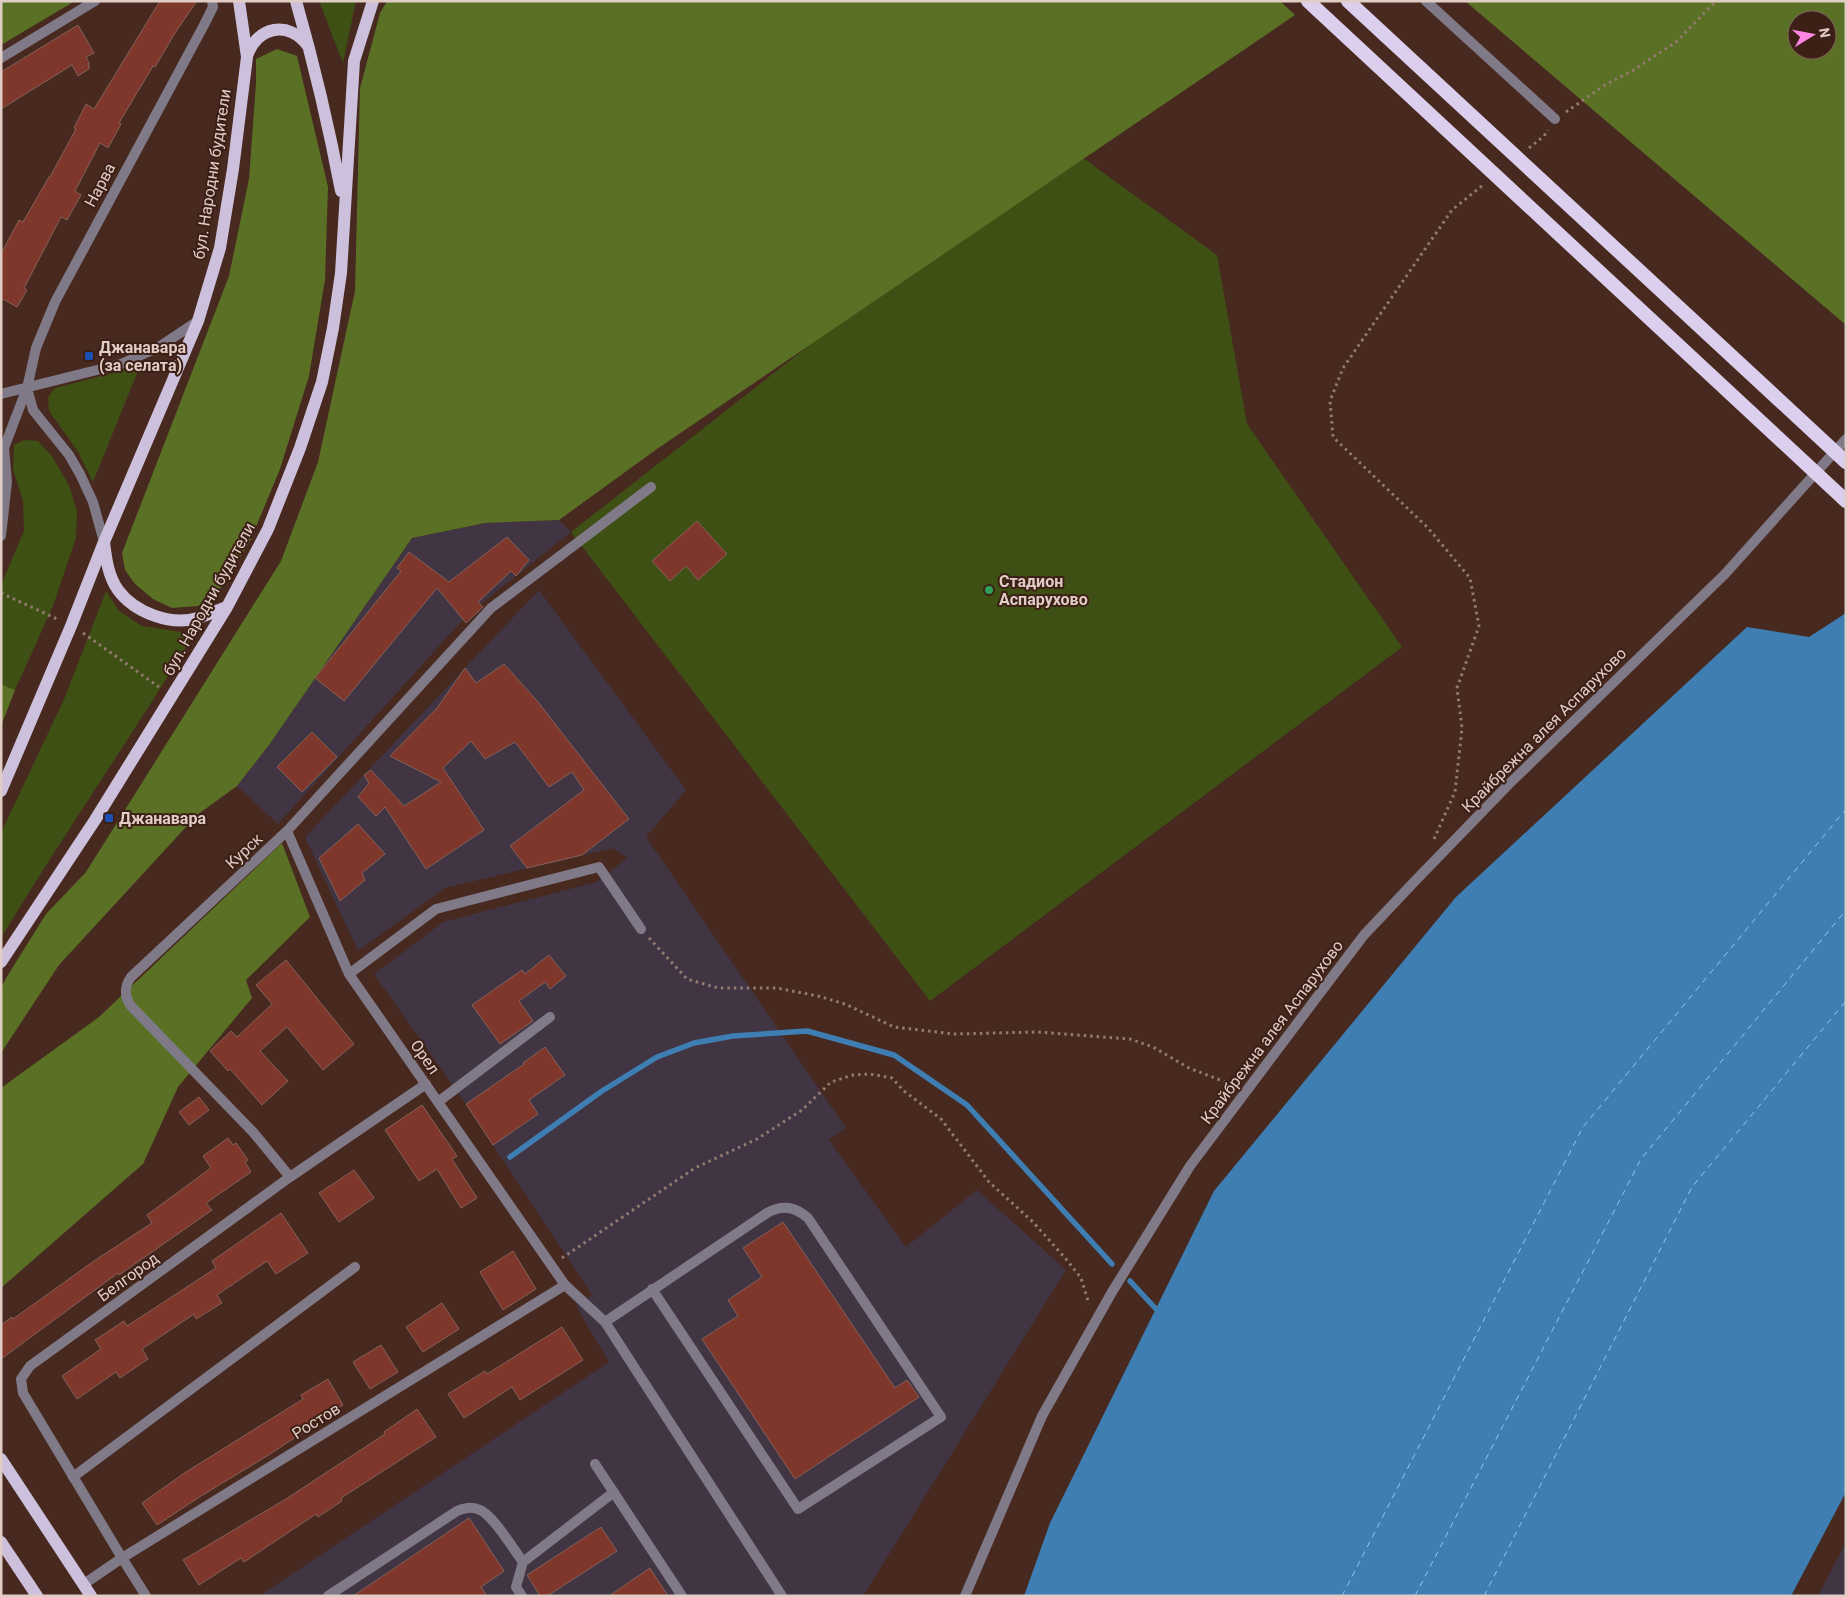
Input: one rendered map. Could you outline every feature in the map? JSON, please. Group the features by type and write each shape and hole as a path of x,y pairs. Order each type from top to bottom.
{"highway":[{"path":"1308,1 1846,501"},
{"path":"1348,1 1846,462"}],"main road":[{"name":"бул. Народни будители","path":"1,791 198,321 220,248 233,169 247,57 239,1"},
{"path":"296,1 312,55 345,211"},
{"path":"345,211 354,61 373,1"},
{"path":"247,57 250,46 257,38 263,33 276,29 292,32 300,37 312,55"},
{"name":"бул. Народни будители","path":"1,962 95,820 173,696 227,607 268,529 300,448 322,382 341,272 345,211"},
{"path":"104,542 108,570 118,590 146,613 163,619 181,620 198,618 227,607"},
{"path":"1,1459 91,1596"},
{"path":"1,1542 37,1596"}],"street":[{"path":"1,58 95,1"},
{"name":"Нарва","path":"2,449 27,388 36,348 56,302 204,25 212,7 212,1"},
{"path":"1426,1 1555,119"},
{"path":"1,394 121,364 159,347 198,321"},
{"path":"27,388 33,410 69,455 80,474 93,502 104,542"},
{"name":"Крайбрежна алея Аспарухово","path":"964,1596 1042,1416 1139,1248 1190,1166 1364,935 1508,784 1725,574 1846,439"},
{"path":"1,536 7,482 2,449"},
{"name":"Курск","path":"290,1177 253,1132 131,1006 127,1000 125,988 131,977 287,831 491,608 650,487"},
{"name":"Орел","path":"287,831 349,974 551,1266 565,1285 605,1322 782,1596"},
{"path":"349,974 436,909 599,866 641,929"},
{"path":"438,1102 550,1017"},
{"name":"Белгород","path":"146,1596 23,1394 21,1379 30,1366 290,1177 426,1084"},
{"path":"605,1322 652,1289 767,1213 784,1207 793,1208 808,1218 941,1417 798,1509 652,1289"},
{"path":"72,1476 355,1267"},
{"name":"Ростов","path":"84,1584 122,1558 565,1285"},
{"path":"595,1464 682,1596"},
{"path":"522,1596 516,1587 523,1562 614,1492"},
{"path":"328,1596 464,1508 471,1508 486,1513 523,1562"}],"path":[{"path":"1555,119 1605,85 1632,71 1676,42 1708,12 1716,1"},
{"path":"1431,845 1455,792 1462,728 1457,688 1479,626 1470,578 1428,528 1333,437 1330,400 1343,368 1452,210"},
{"path":"1,593 71,626 173,696"},
{"path":"641,929 687,979 718,988 777,988 818,996 845,1004 894,1027 902,1028 954,1034 1038,1032 1130,1039 1153,1047 1189,1068 1248,1090"},
{"path":"551,1266 694,1168 758,1139 802,1110 831,1082 870,1074 892,1078 904,1091 941,1119 989,1182 1033,1222 1066,1259 1081,1278 1089,1303 1093,1326"}],"shaded area":[{"path":"559,520 571,532 468,614 278,824 237,786 269,745 412,538 485,523"},
{"path":"539,590 686,790 646,837 846,1128 829,1140 906,1247 977,1190 1066,1270 863,1596 259,1596 609,1362 576,1306 592,1295 466,1104 374,974 443,922 597,882 627,858 613,848 445,888 358,951 305,837"},
{"path":"1846,1542 1846,1596 1818,1596"}],"green space":[{"path":"1,1 75,1 1,45"},
{"path":"319,1 356,1 343,63"},
{"path":"387,1 1280,1 1295,15 657,449 559,520 485,523 412,538 269,745 237,786 197,815 59,965 1,1053 1,988 6,978 46,914 86,872 281,561 318,462 355,291 360,88 380,13"},
{"path":"1465,1 1846,1 1846,325"},
{"path":"277,49 297,56 328,187 325,280 309,376 280,469 251,539 224,584 212,597 198,606 172,608 153,599 135,584 125,570 122,553 229,276 249,179 256,59"},
{"name":"Стадион Аспарухово","path":"1065,145 1217,255 1247,424 1402,647 930,1001 571,532"},
{"path":"140,366 93,482 77,450 49,411 48,397 54,389 59,387"},
{"path":"24,440 38,441 51,455 69,485 77,511 76,538 53,606 15,690 1,684 1,585 24,531 23,501 13,469 14,445"},
{"path":"106,591 119,611 142,626 194,634 1,938 1,833 65,697"},
{"path":"1,684 15,690 1,726"},
{"path":"282,843 310,917 246,980 252,998 178,1087 143,1164 1,1288 1,1088 99,1017"}],"water":[{"path":"1846,613 1846,1492 1791,1596 1024,1596 1050,1523 1214,1191 1456,897 1747,627 1809,637"}],"building":[{"path":"160,1 197,1 155,67 153,66 119,123 121,124 108,148 100,143 75,191 81,195 67,220 61,217 24,288 27,290 17,307 1,298 1,254 19,220 23,222 50,177 76,129 74,128 86,104 94,109"},
{"path":"78,25 94,53 86,57 89,69 78,76 72,65 1,109 1,72"},
{"path":"697,521 727,554 698,580 686,566 670,581 652,561"},
{"path":"507,537 529,560 516,576 511,571 478,602 483,607 466,623 437,588 344,701 315,678 401,571 397,568 409,552 449,582"},
{"path":"504,664 538,702 629,819 582,855 527,868 510,846 584,790 572,772 549,787 515,742 485,759 471,741 443,768 484,830 426,869 385,807 376,816 358,797 369,783 364,775 371,770 404,806 441,782 390,756 437,708 465,668 476,683"},
{"path":"312,732 337,757 302,792 277,767"},
{"path":"358,824 385,854 362,873 365,880 340,901 319,858"},
{"path":"549,955 566,976 550,989 545,982 519,1001 533,1021 500,1044 472,1005 522,970 525,974"},
{"path":"286,960 354,1044 323,1070 287,1027 260,1051 288,1081 262,1105 230,1069 228,1071 210,1051 231,1031 237,1037 272,1004 256,985"},
{"path":"545,1047 565,1075 529,1100 538,1114 493,1145 466,1104"},
{"path":"199,1097 209,1110 189,1125 179,1112"},
{"path":"422,1105 457,1156 452,1159 477,1198 461,1208 437,1169 419,1181 385,1130"},
{"path":"228,1138 233,1145 236,1143 248,1160 245,1162 251,1172 206,1203 212,1210 119,1275 118,1273 1,1359 1,1325 12,1317 13,1319 94,1261 152,1223 147,1215 211,1168 203,1156"},
{"path":"354,1170 374,1198 339,1222 319,1193"},
{"path":"281,1213 308,1253 276,1274 267,1261 217,1295 222,1303 196,1319 194,1314 142,1349 148,1359 120,1378 116,1372 77,1399 62,1376 101,1349 95,1340 124,1321 127,1326 216,1268 212,1261"},
{"path":"783,1222 895,1388 907,1380 919,1397 795,1479 702,1339 738,1316 728,1300 762,1277 743,1248"},
{"path":"513,1251 536,1289 503,1310 480,1272"},
{"path":"442,1303 459,1329 423,1352 406,1327"},
{"path":"562,1327 583,1360 520,1400 512,1387 464,1418 448,1394 485,1371 487,1374"},
{"path":"381,1345 398,1372 370,1389 353,1362"},
{"path":"328,1379 343,1405 304,1429 305,1431 267,1456 157,1525 142,1503 186,1472 303,1399 301,1395"},
{"path":"417,1409 436,1437 341,1498 342,1501 318,1517 316,1514 244,1562 241,1558 199,1585 183,1560 286,1499 385,1434 384,1432"},
{"path":"469,1518 504,1571 481,1587 487,1596 353,1596"},
{"path":"601,1527 617,1551 547,1596 540,1596 527,1575"},
{"path":"650,1568 668,1596 609,1596"}],"waterway":[{"path":"510,1157 602,1091 657,1057 694,1043 733,1036 807,1031 894,1055 967,1105 1112,1264"},
{"path":"1130,1281 1156,1309"}],"ferry route":[{"path":"1342,1596 1583,1127 1846,809"},
{"path":"1415,1596 1641,1159 1846,910"},
{"path":"1484,1596 1692,1187 1846,1001"}],"place":[{"name":"Джанавара (за селата)","path":"89,356"},
{"name":"Стадион Аспарухово","path":"989,590"},
{"name":"Джанавара","path":"109,818"}]}
